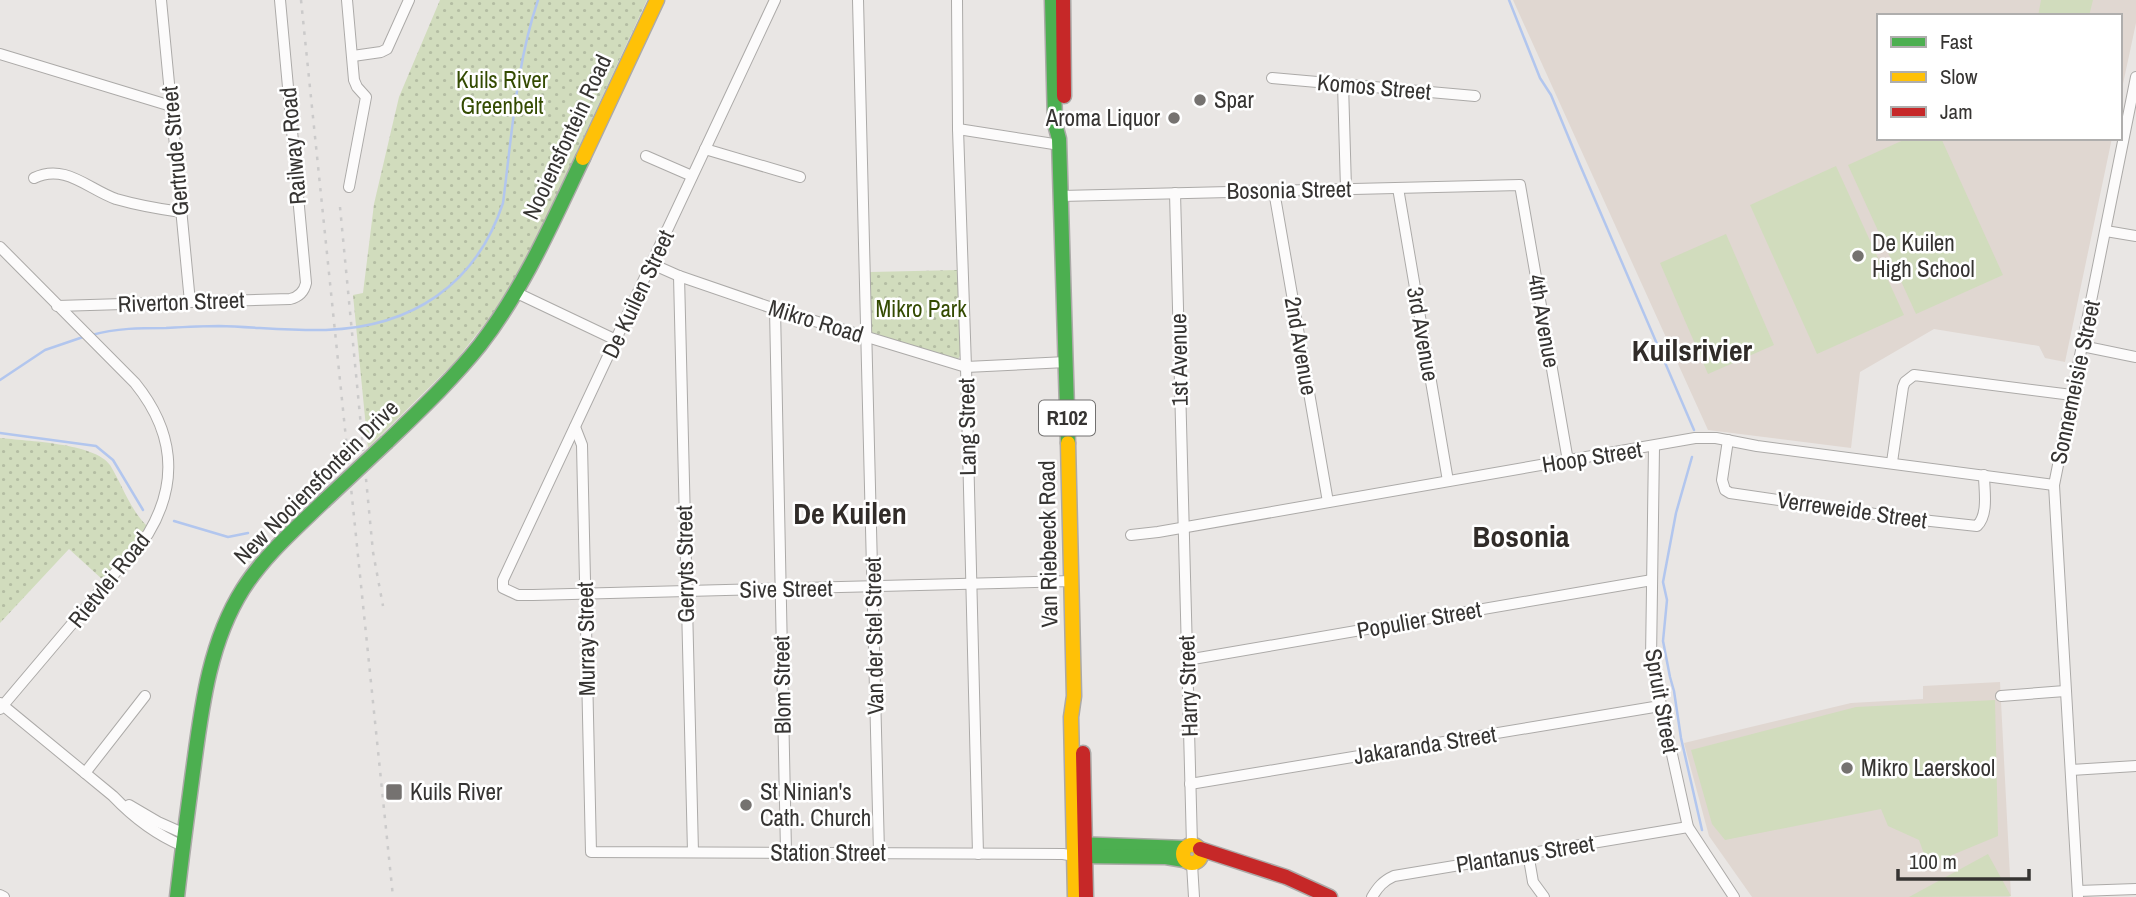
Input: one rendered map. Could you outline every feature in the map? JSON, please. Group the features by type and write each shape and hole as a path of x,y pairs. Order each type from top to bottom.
{"street":[{"name":"Gertrude Street","path":"161,0 190,302"},
{"name":"Railway Road","path":"280,0 306,283 303,291"},
{"path":"347,0 356,84 366,97 349,187"},
{"path":"353,56 387,49 409,0"},
{"name":"Nooiensfontein Road","path":"517,293 657,0"},
{"name":"De Kuilen Street","path":"503,588 503,580 775,0"},
{"name":"Van der Stel Street","path":"858,0 879,853"},
{"name":"Lang Street","path":"957,0 958,129 978,854"},
{"name":"Van Riebeeck Road","path":"1052,0 1055,124 1060,142"},
{"name":"Van Riebeeck Road","path":"1063,0 1065,70 1064,125 1060,142 1061,196 1074,696 1079,708 1082,739 1075,897"},
{"path":"0,54 171,106"},
{"name":"Sonnemeisie Street","path":"2078,894 2054,485 2133,111 2136,77"},
{"name":"Komos Street","path":"1272,78 1475,96"},
{"path":"1343,84 1346,189"},
{"path":"958,129 1060,142"},
{"path":"705,149 800,177"},
{"path":"646,156 692,176"},
{"path":"34,178 44,173 60,173 116,199 181,212"},
{"name":"Bosonia Street","path":"1061,196 1516,184"},
{"name":"4th Avenue","path":"1516,184 1522,189 1568,461"},
{"name":"3rd Avenue","path":"1398,188 1448,481"},
{"name":"2nd Avenue","path":"1274,191 1328,502"},
{"name":"1st Avenue","path":"1174,193 1183,527"},
{"path":"2106,230 2136,236"},
{"name":"Rietvlei Road","path":"0,247 148,399 160,421 169,465 163,503 141,544 1,705"},
{"name":"Mikro Road","path":"652,264 775,309 966,367 1066,362"},
{"name":"Gerryts Street","path":"679,275 693,852"},
{"name":"Riverton Street","path":"57,306 290,299 303,291"},
{"path":"517,293 616,340"},
{"name":"New Nooiensfontein Drive","path":"177,897 210,666 219,635 244,588 264,562 323,502 451,379 472,356 517,293"},
{"name":"Blom Street","path":"775,309 786,852"},
{"path":"2082,346 2136,357"},
{"path":"1892,462 1903,387 1914,375 2072,395"},
{"name":"Murray Street","path":"575,427 582,445 591,852"},
{"name":"Hoop Street","path":"1131,535 1695,439 1728,440 2054,485"},
{"name":"Verreweide Street","path":"1728,440 1722,480 1725,490 1730,494 1903,518 1977,526 1984,514 1984,475"},
{"name":"Spruit Street","path":"1654,447 1651,659 1688,827 1734,897"},
{"name":"Harry Street","path":"1183,527 1194,897"},
{"name":"Populier Street","path":"1186,660 1652,580"},
{"name":"Sive Street","path":"503,588 518,595 585,595 1072,582"},
{"path":"2001,696 2065,691"},
{"path":"85,773 145,696"},
{"path":"1,705 113,796 184,840"},
{"name":"Jakaranda Street","path":"1190,784 1660,706"},
{"path":"2071,769 2136,766"},
{"name":"Plantanus Street","path":"1372,897 1379,886 1394,876 1688,827"},
{"path":"1077,851 1192,854 1245,864 1286,877 1330,897"},
{"name":"Van Riebeeck Road","path":"1077,851 1086,897"},
{"name":"Station Street","path":"591,852 978,854 1077,851"},
{"path":"1528,853 1534,882 1544,897"},
{"path":"2078,894 2136,889"}],"shaded area":[{"name":"De Kuilen High School","path":"1513,0 2136,0 2136,23 2122,89 2122,14 1877,14 1877,140 2112,140 2065,362 2045,358 2039,346 1934,329 1860,372 1851,448 1708,430"},
{"name":"Mikro Laerskool","path":"2000,682 2011,896 1752,897 1709,836 1684,743 1851,703 1923,699 1923,686"}],"green space":[{"name":"Kuils River Greenbelt","path":"440,0 647,0 534,244 511,286 454,363 368,448 353,295 363,293 374,204 399,97"},
{"path":"2041,0 2093,0 2090,14 2038,14"},
{"path":"1904,140 1942,140 2003,275 1916,314 1848,165"},
{"path":"1836,166 1904,315 1817,354 1750,205"},
{"path":"1726,234 1774,345 1708,374 1660,263"},
{"name":"Mikro Park","path":"959,270 961,354 958,359 872,333 870,272"},
{"path":"0,438 59,444 102,458 110,465 131,504 147,526 103,580 69,549 0,623"},
{"name":"Mikro Laerskool","path":"1995,700 1998,836 1928,865 1919,840 1888,826 1881,809 1725,840 1712,824 1691,750 1856,707"},
{"path":"1988,854 2011,896 1909,897"}],"waterway":[{"name":"Kuils River","path":"92,335 129,329 206,326 313,330 357,327 413,310 437,296 458,278 476,257 491,232 503,203 520,75 538,0"},
{"path":"1509,0 1540,78 1551,95 1694,430"},
{"name":"Kuils River","path":"0,380 45,350 86,336"},
{"path":"0,433 96,446 113,460 143,510"},
{"path":"1692,457 1676,513 1663,582 1667,600 1663,641 1702,830"},
{"path":"174,521 228,537 248,533"}],"railway":[{"path":"301,0 393,897"},
{"path":"340,207 373,552 383,606"}],"traffic: fast":[{"path":"1052,0 1068,443"},
{"path":"387,442 458,371 496,323 536,254 583,158"},
{"path":"323,502 387,442"},
{"path":"177,897 200,719 215,651 232,609 260,565 323,502"},
{"path":"1075,844 1185,848"},
{"path":"1076,856 1166,857 1184,860"}],"traffic: slow":[{"path":"583,158 657,0"},
{"path":"1068,443 1075,897"},
{"path":"1188,845 1196,845 1201,854 1199,861 1188,863 1183,858 1183,850 1188,845"}],"traffic: jam":[{"path":"1063,0 1064,96"},
{"path":"1083,753 1086,897"},
{"path":"1200,849 1286,877 1330,897"}],"place":[{"name":"Spar","path":"1200,100"},
{"name":"Aroma Liquor","path":"1174,118"},
{"name":"De Kuilen High School","path":"1858,256"},
{"name":"Mikro Laerskool","path":"1847,768"},
{"name":"Kuils River","path":"394,792"},
{"name":"St Ninian's Cath. Church","path":"746,805"}],"district":[{"name":"Kuilsrivier","path":"1692,351"},
{"name":"De Kuilen","path":"850,514"},
{"name":"Bosonia","path":"1521,537"}]}
